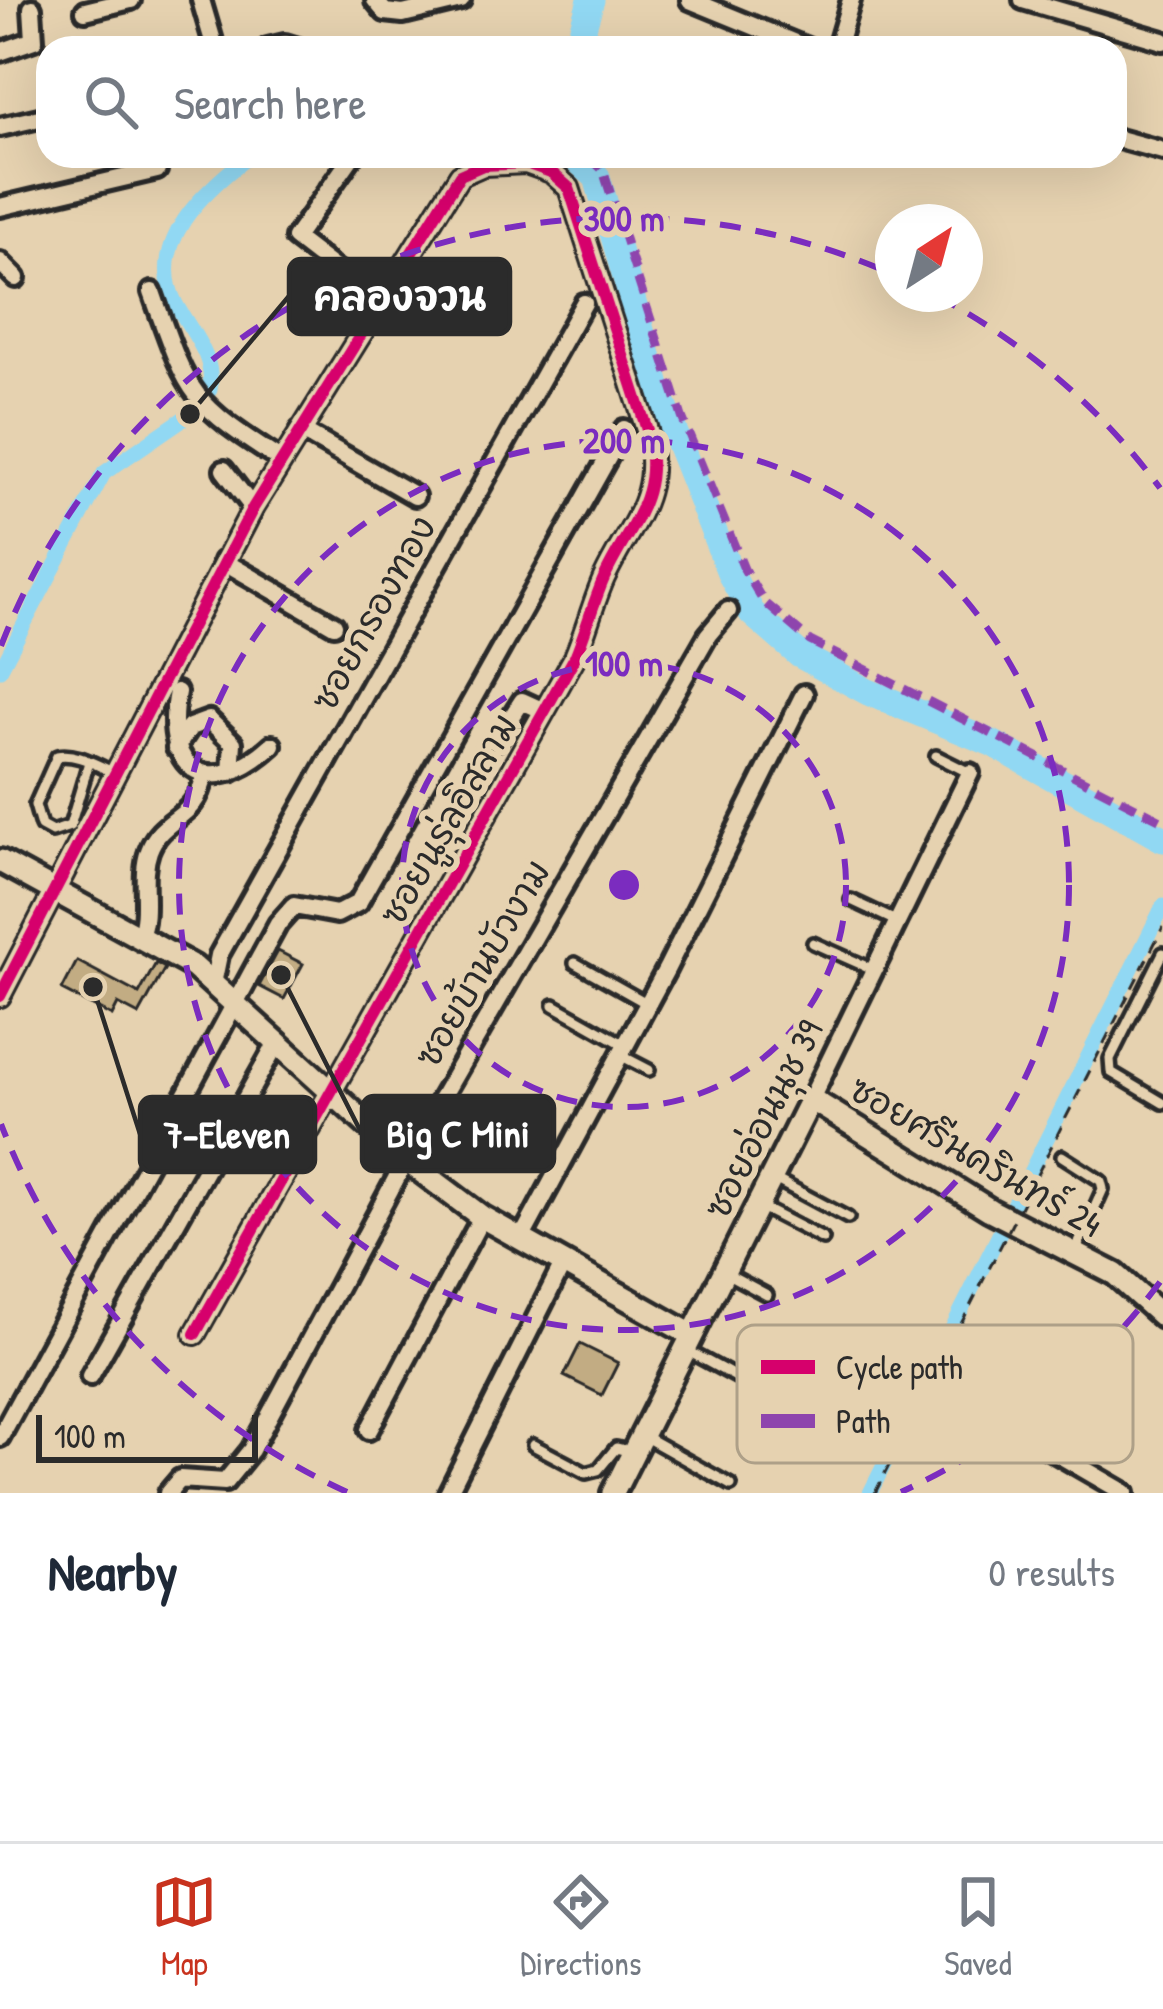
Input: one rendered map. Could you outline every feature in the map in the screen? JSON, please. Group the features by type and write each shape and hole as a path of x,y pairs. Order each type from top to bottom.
{"street":[{"path":"86,11 131,0"},
{"path":"201,0 211,36"},
{"path":"375,0 392,14 461,0"},
{"path":"690,0 778,36"},
{"path":"840,36 851,0"},
{"path":"1023,0 1163,41"},
{"path":"0,52 34,40 32,8"},
{"path":"0,127 36,119"},
{"path":"1127,141 1163,151"},
{"path":"0,996 223,561 378,302 295,238 344,168"},
{"name":"ซอยนูรุ่ลอิสลาม","path":"378,302 470,168"},
{"name":"ซอยนูรุ่ลอิสลาม","path":"195,1334 575,657 604,578 648,500 653,457 577,203 550,172 539,168"},
{"path":"0,207 157,170"},
{"path":"0,262 16,278"},
{"path":"152,292 191,394 206,410 282,460"},
{"name":"ซอยกรองทอง","path":"213,984 219,955 584,303"},
{"path":"0,1437 286,912 301,904 347,913 378,874 624,429"},
{"path":"300,430 415,496"},
{"path":"224,470 253,508"},
{"path":"223,561 334,625"},
{"name":"ซอยบ้านบัวงาม","path":"169,1493 180,1479 220,1484 235,1473 406,1160 708,635 728,611"},
{"path":"177,692 172,720 176,748 188,766 204,776 247,766 272,745"},
{"path":"521,1239 648,1004 805,694"},
{"path":"496,740 522,700 544,711"},
{"path":"176,748 190,727 209,720 233,743 231,772"},
{"name":"ซอยอ่อนนุช 39","path":"613,1493 970,773"},
{"path":"140,936 146,921 148,853 155,839 196,804 204,776"},
{"path":"0,861 194,967 406,1160 482,1217 686,1341"},
{"path":"194,967 219,955"},
{"path":"90,1376 278,1041"},
{"name":"ซอยศรีนครินทร์ 24","path":"812,1099 1004,1217 1125,1282 1163,1317"},
{"path":"369,1430 482,1217"},
{"path":"448,1493 563,1264"},
{"path":"1074,1463 1125,1493"}],"lane":[{"path":"88,762 70,826 52,832 41,826 35,805 57,756 88,762 113,772"},
{"path":"936,756 970,773"},
{"path":"851,900 898,922"},
{"path":"813,943 874,970"},
{"path":"1163,953 1110,1059 1111,1072 1163,1103"},
{"path":"575,963 648,1004"},
{"path":"554,1005 649,1070"},
{"path":"1061,1156 1101,1181 1103,1189 1075,1252"},
{"path":"772,1178 848,1218"},
{"path":"757,1205 823,1239"},
{"path":"724,1272 767,1295"},
{"path":"686,1341 737,1373"},
{"path":"533,1444 586,1473 598,1470 616,1448 638,1444 731,1484"}],"path":[{"path":"954,1325 1004,1217 1163,927"},
{"path":"875,1493 889,1463"}],"building":[{"path":"278,951 303,964 284,999 259,986"},
{"path":"77,961 139,994 156,963 165,968 139,1015 118,1004 112,1016 62,990"},
{"path":"580,1344 618,1363 602,1395 564,1376"}],"waterway":[{"path":"580,36 591,0"},
{"path":"0,670 104,473 190,414 210,390 205,355 168,282 168,260 184,220 235,168"},
{"path":"587,168 597,177 659,393 731,575 752,613 800,655 868,692 992,743 1163,839"},
{"path":"954,1325 1163,906"},
{"path":"870,1493 885,1463"}],"marked path":[{"path":"601,168 682,417 744,569 763,601 810,641 1163,821"}],"cycle path":[{"path":"0,996 253,508 460,175 476,168"},
{"path":"195,1334 575,657 604,578 648,492 651,454 647,430 569,188 540,168"}],"place":[{"name":"คลองจวน","path":"190,414"},
{"name":"Big C Mini","path":"281,975"},
{"name":"7-Eleven","path":"93,987"}]}
